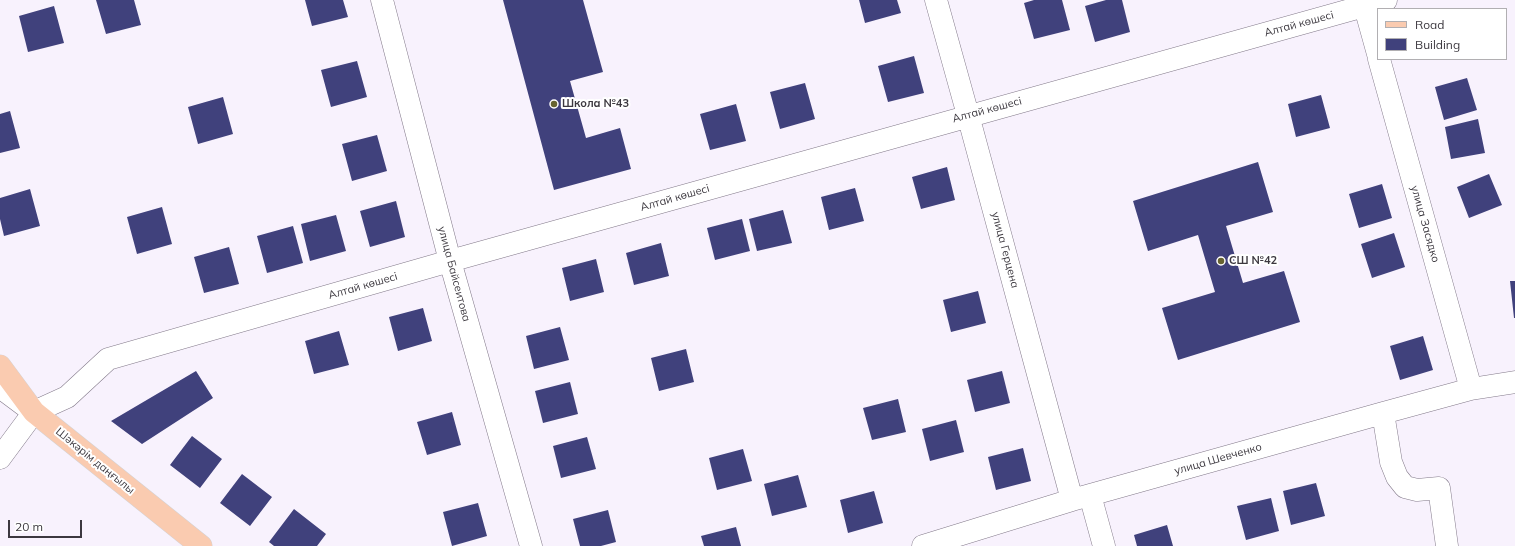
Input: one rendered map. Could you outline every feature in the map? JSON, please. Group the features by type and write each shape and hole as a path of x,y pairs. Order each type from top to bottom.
{"main road":[{"name":"Шәкәрім даңғылы","path":"0,366 34,412 201,546"}],"street":[{"name":"улица Байсеитова","path":"382,0 450,261 531,546"},
{"name":"улица Герцена","path":"936,0 968,115 1081,498 1104,546"},
{"name":"Алтай көшесі","path":"0,458 34,412 68,397 108,359 1364,3 1386,0"},
{"path":"1364,3 1377,50"},
{"name":"улица Засядко","path":"1379,60 1471,389"},
{"name":"улица Шевченко","path":"923,546 1081,498 1383,413 1471,389 1515,382"},
{"path":"0,387 34,412"},
{"path":"1383,413 1391,462 1397,477 1405,487 1417,490 1439,488 1447,546"}],"building":[{"path":"96,0 134,0 141,25 106,34"},
{"path":"305,0 343,0 348,17 312,26"},
{"name":"Школа №43","path":"503,0 583,0 603,72 570,81 586,138 620,128 631,169 554,190"},
{"path":"859,0 897,0 901,13 865,23"},
{"path":"1034,0 1062,0 1070,30 1034,39 1024,3"},
{"path":"1106,0 1122,0 1130,32 1095,42 1085,6"},
{"path":"54,6 64,43 28,52 19,16"},
{"path":"914,56 924,93 888,102 878,66"},
{"path":"357,61 367,97 331,107 321,70"},
{"path":"1467,78 1477,110 1444,120 1435,87"},
{"path":"805,83 815,119 780,129 770,92"},
{"path":"1321,95 1330,128 1296,137 1288,104"},
{"path":"223,97 233,134 198,144 188,107"},
{"path":"736,104 746,141 710,150 700,114"},
{"path":"10,111 20,148 0,153 0,114"},
{"path":"1478,119 1485,153 1451,159 1445,127"},
{"path":"377,135 387,171 352,181 342,144"},
{"name":"СШ №42","path":"1258,162 1273,212 1226,226 1243,283 1284,271 1300,322 1178,360 1162,308 1215,292 1198,235 1148,251 1133,201"},
{"path":"947,167 955,200 921,209 912,177"},
{"path":"1489,174 1502,205 1469,218 1457,187"},
{"path":"1382,184 1392,218 1359,228 1349,194"},
{"path":"855,188 864,221 829,230 821,197"},
{"path":"30,189 40,226 4,236 0,219 0,198"},
{"path":"396,201 405,237 370,247 360,211"},
{"path":"162,207 172,244 137,254 127,217"},
{"path":"783,210 792,243 757,251 749,219"},
{"path":"336,215 346,251 310,261 301,224"},
{"path":"742,219 750,251 715,260 707,228"},
{"path":"293,226 303,263 267,273 257,236"},
{"path":"1394,233 1405,267 1372,278 1361,244"},
{"path":"661,243 669,276 634,285 626,253"},
{"path":"229,247 239,284 204,293 194,257"},
{"path":"596,259 604,292 570,301 562,268"},
{"path":"1510,281 1515,281 1515,318 1514,318"},
{"path":"978,291 986,323 951,332 943,300"},
{"path":"423,308 432,341 398,351 389,317"},
{"path":"560,327 569,360 534,369 526,336"},
{"path":"339,331 349,365 314,374 305,341"},
{"path":"1423,336 1433,370 1400,380 1390,346"},
{"path":"686,349 694,382 659,391 651,358"},
{"path":"196,371 213,398 142,444 111,421"},
{"path":"1002,371 1010,403 975,412 967,380"},
{"path":"570,382 578,414 543,423 535,391"},
{"path":"898,399 906,432 872,440 863,408"},
{"path":"452,412 461,445 427,455 417,422"},
{"path":"956,420 964,452 930,461 922,429"},
{"path":"192,436 222,459 200,488 170,465"},
{"path":"587,437 596,469 561,478 553,446"},
{"path":"1023,448 1031,481 996,490 988,457"},
{"path":"743,449 752,481 717,490 709,458"},
{"path":"242,474 272,497 250,526 220,503"},
{"path":"798,475 807,507 772,516 764,484"},
{"path":"1316,483 1325,516 1291,525 1283,491"},
{"path":"874,491 883,523 848,533 840,500"},
{"path":"1271,498 1279,531 1246,540 1237,506"},
{"path":"478,503 487,536 452,546 443,512"},
{"path":"294,509 326,534 317,546 274,546 269,542"},
{"path":"608,510 616,542 601,546 580,546 573,519"},
{"path":"1167,525 1173,546 1137,546 1134,535"},
{"path":"736,527 741,546 704,546 701,536"}],"place":[{"name":"Школа №43","path":"554,104"},
{"name":"СШ №42","path":"1221,261"}]}
